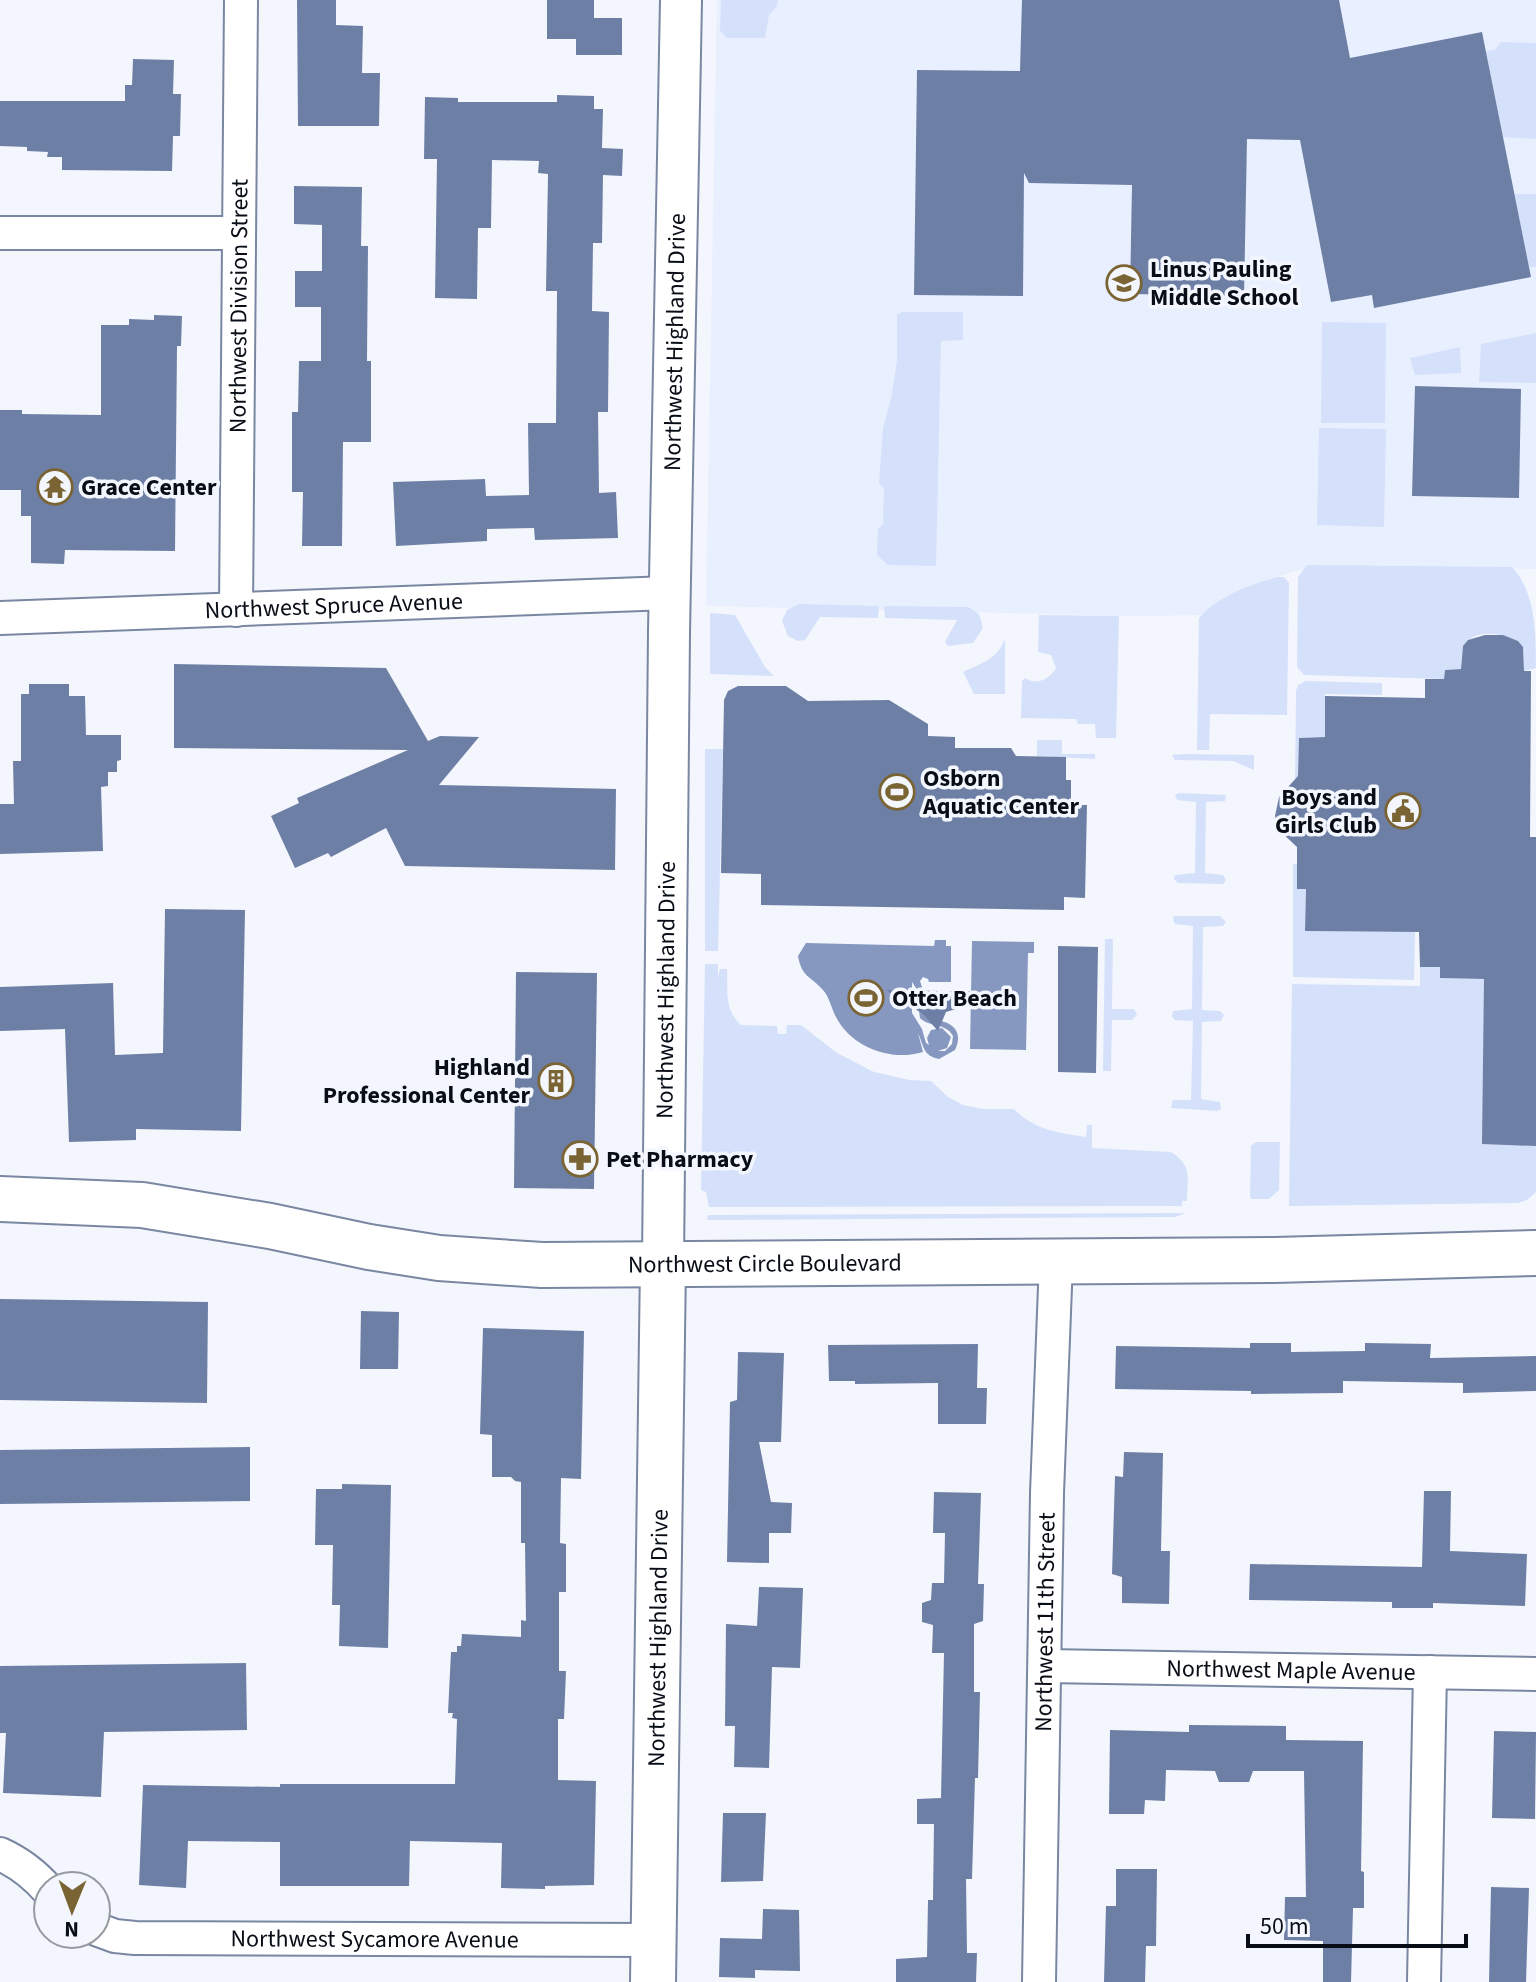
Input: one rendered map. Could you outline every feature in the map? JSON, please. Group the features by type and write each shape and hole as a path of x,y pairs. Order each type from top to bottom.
{"main road":[{"name":"Northwest Circle Boulevard","path":"0,1199 142,1205 439,1258 542,1265 1274,1260 1536,1253"},
{"name":"Northwest Highland Drive","path":"653,1961 663,1264"}],"street":[{"name":"Northwest Division Street","path":"236,610 241,0"},
{"name":"Northwest Highland Drive","path":"663,1264 669,593 681,0"},
{"path":"0,233 239,233"},
{"name":"Northwest Spruce Avenue","path":"0,618 669,593"},
{"name":"Northwest 11th Street","path":"1039,1982 1047,1493 1056,1261"},
{"name":"Northwest Maple Avenue","path":"1045,1666 1536,1674"},
{"path":"1424,1982 1430,1672"},
{"path":"0,1854 17,1861 32,1873"},
{"name":"Northwest Sycamore Avenue","path":"112,1935 653,1961"}],"shaded area":[{"name":"Linus Pauling Middle School","path":"717,0 1536,0 1536,569 1313,566 1254,584 1202,615 706,606"},
{"path":"721,0 778,0 769,15 765,38 727,38 720,31"},
{"path":"1501,42 1536,43 1536,139 1503,137 1486,51 1495,50"},
{"path":"1514,194 1536,194 1536,267 1529,267"},
{"path":"902,312 963,312 963,340 941,341 936,566 888,565 877,555 878,529 883,524 884,489 879,483 883,428 897,361 897,315"},
{"path":"1322,322 1386,323 1385,423 1321,423"},
{"path":"1536,333 1536,383 1479,382 1481,344"},
{"path":"1460,347 1461,373 1415,375 1410,358"},
{"path":"1319,428 1386,429 1384,527 1317,525"},
{"path":"1307,565 1512,567 1520,577 1530,602 1535,629 1536,668 1524,671 1523,647 1518,642 1503,635 1485,634 1477,635 1465,644 1461,669 1445,670 1444,679 1304,675 1297,667 1298,577"},
{"path":"1284,577 1289,583 1287,715 1210,714 1209,750 1197,750 1199,618 1225,597"},
{"path":"799,604 879,606 878,618 820,617 805,640 798,641 788,636 782,621 787,610"},
{"path":"884,606 968,607 979,614 983,628 973,643 948,646 945,642 957,620 885,618"},
{"path":"710,613 735,615 765,667 774,676 710,674"},
{"path":"1039,615 1119,616 1116,738 1096,738 1095,724 1078,724 1076,719 1021,718 1022,681 1025,678 1042,680 1056,668 1051,655 1038,652"},
{"path":"1005,638 1005,694 974,694 963,672 993,656"},
{"path":"1306,681 1382,683 1382,695 1325,694 1325,737 1299,738 1298,785 1295,785 1296,691 1298,685"},
{"path":"1037,740 1062,740 1062,754 1095,754 1095,759 1037,756"},
{"path":"705,749 723,749 718,951 705,951"},
{"path":"1172,755 1254,755 1254,770 1233,761 1175,760"},
{"path":"1175,795 1226,795 1225,801 1206,802 1205,873 1223,875 1226,880 1223,884 1178,883 1174,879 1175,875 1195,873 1196,802 1177,800"},
{"path":"1293,864 1297,864 1297,889 1306,889 1305,931 1415,932 1414,980 1293,977"},
{"path":"1174,916 1220,916 1226,922 1223,926 1203,927 1202,1010 1220,1011 1224,1015 1221,1021 1202,1022 1201,1099 1220,1102 1221,1109 1217,1111 1171,1108 1173,1100 1191,1100 1193,1021 1172,1017 1173,1011 1192,1009 1193,926 1175,924"},
{"path":"1105,939 1113,939 1112,1009 1134,1009 1137,1015 1132,1020 1112,1020 1111,1071 1103,1071"},
{"name":"Otter Beach","path":"935,940 946,940 946,946 951,946 951,982 929,982 923,977 920,981 933,1020 951,1025 958,1037 955,1050 939,1059 927,1053 918,1033 923,1052 911,1055 873,1050 851,1037 836,1017 825,993 804,972 798,956 806,943 934,946","holes":["912,982 916,988 920,1018 946,1029 953,1036 952,1044 945,1051 938,1051 947,1048 951,1037 942,1028 931,1030 927,1038 929,1045 912,1013"]},
{"path":"972,941 1034,942 1034,953 1028,953 1026,1050 970,1049"},
{"path":"705,964 718,964 718,977 720,969 727,969 729,1006 741,1025 777,1026 778,1034 786,1034 787,1025 801,1025 837,1053 874,1072 931,1081 948,1097 963,1105 983,1109 1014,1109 1038,1126 1076,1136 1086,1137 1087,1125 1092,1125 1092,1148 1171,1152 1186,1167 1187,1201 1182,1201 1182,1206 709,1207 706,1192 701,1190"},
{"path":"1420,967 1440,967 1441,978 1536,980 1536,1192 1518,1203 1289,1206 1292,984 1420,986"},
{"path":"1256,1142 1280,1142 1279,1190 1269,1199 1251,1199 1250,1195 1251,1146"},
{"path":"1186,1213 1175,1217 707,1220 708,1215"}],"building":[{"path":"297,0 336,0 336,25 363,26 362,73 380,73 379,126 298,126"},
{"path":"547,0 594,0 594,18 622,18 622,55 576,55 576,39 547,39"},
{"path":"1022,0 1339,0 1350,58 1482,32 1531,277 1374,308 1372,295 1331,302 1300,140 1247,139 1244,296 1130,294 1132,185 1029,183 1024,173 1023,296 914,295 917,70 1020,71"},
{"path":"133,59 174,60 173,94 181,94 180,136 173,136 172,171 62,170 62,157 47,157 48,152 27,151 27,147 0,146 0,101 125,101 125,85 132,85"},
{"path":"557,95 594,96 594,109 603,109 602,148 623,149 622,176 603,175 602,243 593,243 592,311 609,312 608,412 598,412 599,493 616,492 618,538 535,540 534,528 487,529 487,541 396,546 393,482 485,479 486,496 529,495 528,423 556,423 557,291 546,291 548,174 538,173 539,161 492,160 491,228 478,228 477,299 435,298 437,159 424,159 425,97 458,98 458,102 557,102"},
{"path":"294,186 362,187 361,246 368,246 367,361 371,361 371,442 343,442 342,546 302,546 303,492 292,492 292,412 298,412 299,361 321,361 321,307 295,307 295,271 322,271 322,225 294,224"},
{"path":"154,315 182,316 181,346 177,346 175,551 65,550 64,564 31,563 31,516 21,516 21,490 0,490 0,410 22,410 22,414 101,415 101,325 129,325 129,319 154,320"},
{"path":"1415,386 1521,389 1519,498 1412,496"},
{"name":"Boys and Girls Club","path":"1485,635 1503,635 1518,641 1523,647 1524,671 1531,671 1530,837 1536,837 1536,1146 1482,1144 1484,979 1440,978 1440,967 1420,967 1419,932 1305,931 1306,889 1297,889 1297,847 1281,832 1275,816 1279,797 1298,776 1299,738 1325,737 1325,696 1425,698 1425,679 1444,679 1445,670 1461,669 1463,646 1468,640"},
{"path":"174,664 386,668 428,741 440,736 479,737 439,785 616,789 615,870 405,866 386,828 331,857 328,853 295,868 271,816 299,803 297,798 408,750 174,748"},
{"path":"29,684 69,684 69,696 85,696 86,735 121,735 121,760 117,761 117,772 108,772 108,786 101,787 103,851 0,854 0,804 14,804 13,761 21,761 21,694 29,694"},
{"name":"Osborn Aquatic Center","path":"738,686 786,686 808,701 889,700 928,724 928,736 955,737 955,748 1011,748 1016,756 1066,757 1066,780 1071,780 1071,805 1087,805 1085,898 1064,897 1064,910 761,905 761,874 721,873 724,700 728,691"},
{"path":"165,909 245,910 241,1131 136,1129 136,1140 69,1142 65,1029 0,1031 0,987 113,983 115,1055 163,1053"},
{"path":"1058,946 1098,947 1096,1073 1058,1072"},
{"name":"Highland Professional Center","path":"516,972 597,973 594,1189 514,1188"},
{"path":"886,990 996,992 997,997 946,1012 938,1031 923,1014"},
{"path":"0,1299 208,1302 207,1403 0,1400"},
{"path":"361,1311 399,1312 398,1369 360,1369"},
{"path":"483,1328 584,1331 581,1479 561,1478 560,1543 566,1544 566,1592 559,1592 559,1671 566,1671 564,1719 558,1719 558,1780 596,1781 594,1885 545,1886 545,1889 501,1888 502,1843 410,1841 409,1886 280,1886 280,1842 188,1841 186,1888 139,1885 143,1785 280,1787 280,1784 455,1784 457,1719 452,1718 453,1713 448,1713 451,1652 457,1652 457,1646 461,1646 462,1634 521,1637 521,1620 526,1621 521,1482 511,1477 492,1477 492,1435 480,1434"},
{"path":"1250,1343 1291,1343 1291,1352 1365,1351 1365,1343 1431,1344 1430,1358 1536,1356 1536,1391 1463,1393 1463,1383 1343,1381 1343,1393 1251,1394 1251,1391 1115,1389 1116,1346 1250,1348"},
{"path":"978,1344 977,1388 987,1388 986,1424 938,1424 938,1383 855,1384 855,1381 829,1381 828,1345"},
{"path":"738,1352 784,1353 781,1442 759,1442 771,1502 792,1503 791,1533 769,1533 769,1563 727,1562 730,1402 737,1400"},
{"path":"250,1447 250,1501 0,1504 0,1450"},
{"path":"1124,1452 1163,1453 1161,1551 1170,1551 1169,1604 1122,1603 1122,1577 1112,1574 1115,1476 1123,1477"},
{"path":"342,1484 391,1485 388,1648 339,1646 340,1605 332,1605 333,1545 315,1545 316,1489 342,1489"},
{"path":"1424,1491 1451,1491 1450,1551 1527,1554 1525,1606 1433,1603 1433,1608 1392,1608 1392,1602 1249,1600 1250,1564 1422,1567"},
{"path":"934,1492 981,1493 978,1584 984,1584 983,1621 974,1624 974,1692 980,1692 978,1778 975,1778 972,1879 966,1879 967,1953 977,1953 976,1982 896,1982 896,1959 927,1957 928,1900 933,1900 934,1824 917,1824 917,1799 941,1798 944,1653 932,1653 933,1625 922,1622 922,1603 931,1600 932,1583 944,1583 945,1533 933,1533"},
{"path":"759,1587 803,1588 800,1668 772,1667 769,1768 734,1767 735,1726 725,1726 726,1624 757,1626"},
{"path":"246,1663 247,1730 104,1732 101,1797 3,1793 6,1733 0,1733 0,1666"},
{"path":"1189,1725 1286,1726 1286,1740 1363,1741 1361,1871 1364,1872 1364,1908 1353,1908 1351,1982 1323,1982 1323,1941 1284,1940 1285,1897 1306,1897 1304,1771 1253,1771 1249,1782 1219,1782 1215,1771 1166,1770 1165,1801 1145,1800 1144,1814 1109,1814 1110,1730 1189,1732"},
{"path":"1494,1731 1536,1732 1535,1819 1492,1818"},
{"path":"723,1813 766,1813 763,1881 721,1882"},
{"path":"1116,1869 1157,1869 1156,1946 1146,1946 1145,1982 1104,1982 1106,1906 1116,1906"},
{"path":"1491,1887 1529,1888 1526,1982 1489,1982"},
{"path":"763,1909 799,1910 800,1971 755,1970 755,1978 719,1977 720,1938 762,1939"}],"place":[{"name":"Linus Pauling Middle School","path":"1124,283"},
{"name":"Grace Center","path":"55,487"},
{"name":"Osborn Aquatic Center","path":"897,792"},
{"name":"Boys and Girls Club","path":"1403,811"},
{"name":"Otter Beach","path":"866,998"},
{"name":"Highland Professional Center","path":"556,1081"},
{"name":"Pet Pharmacy","path":"580,1159"}]}
